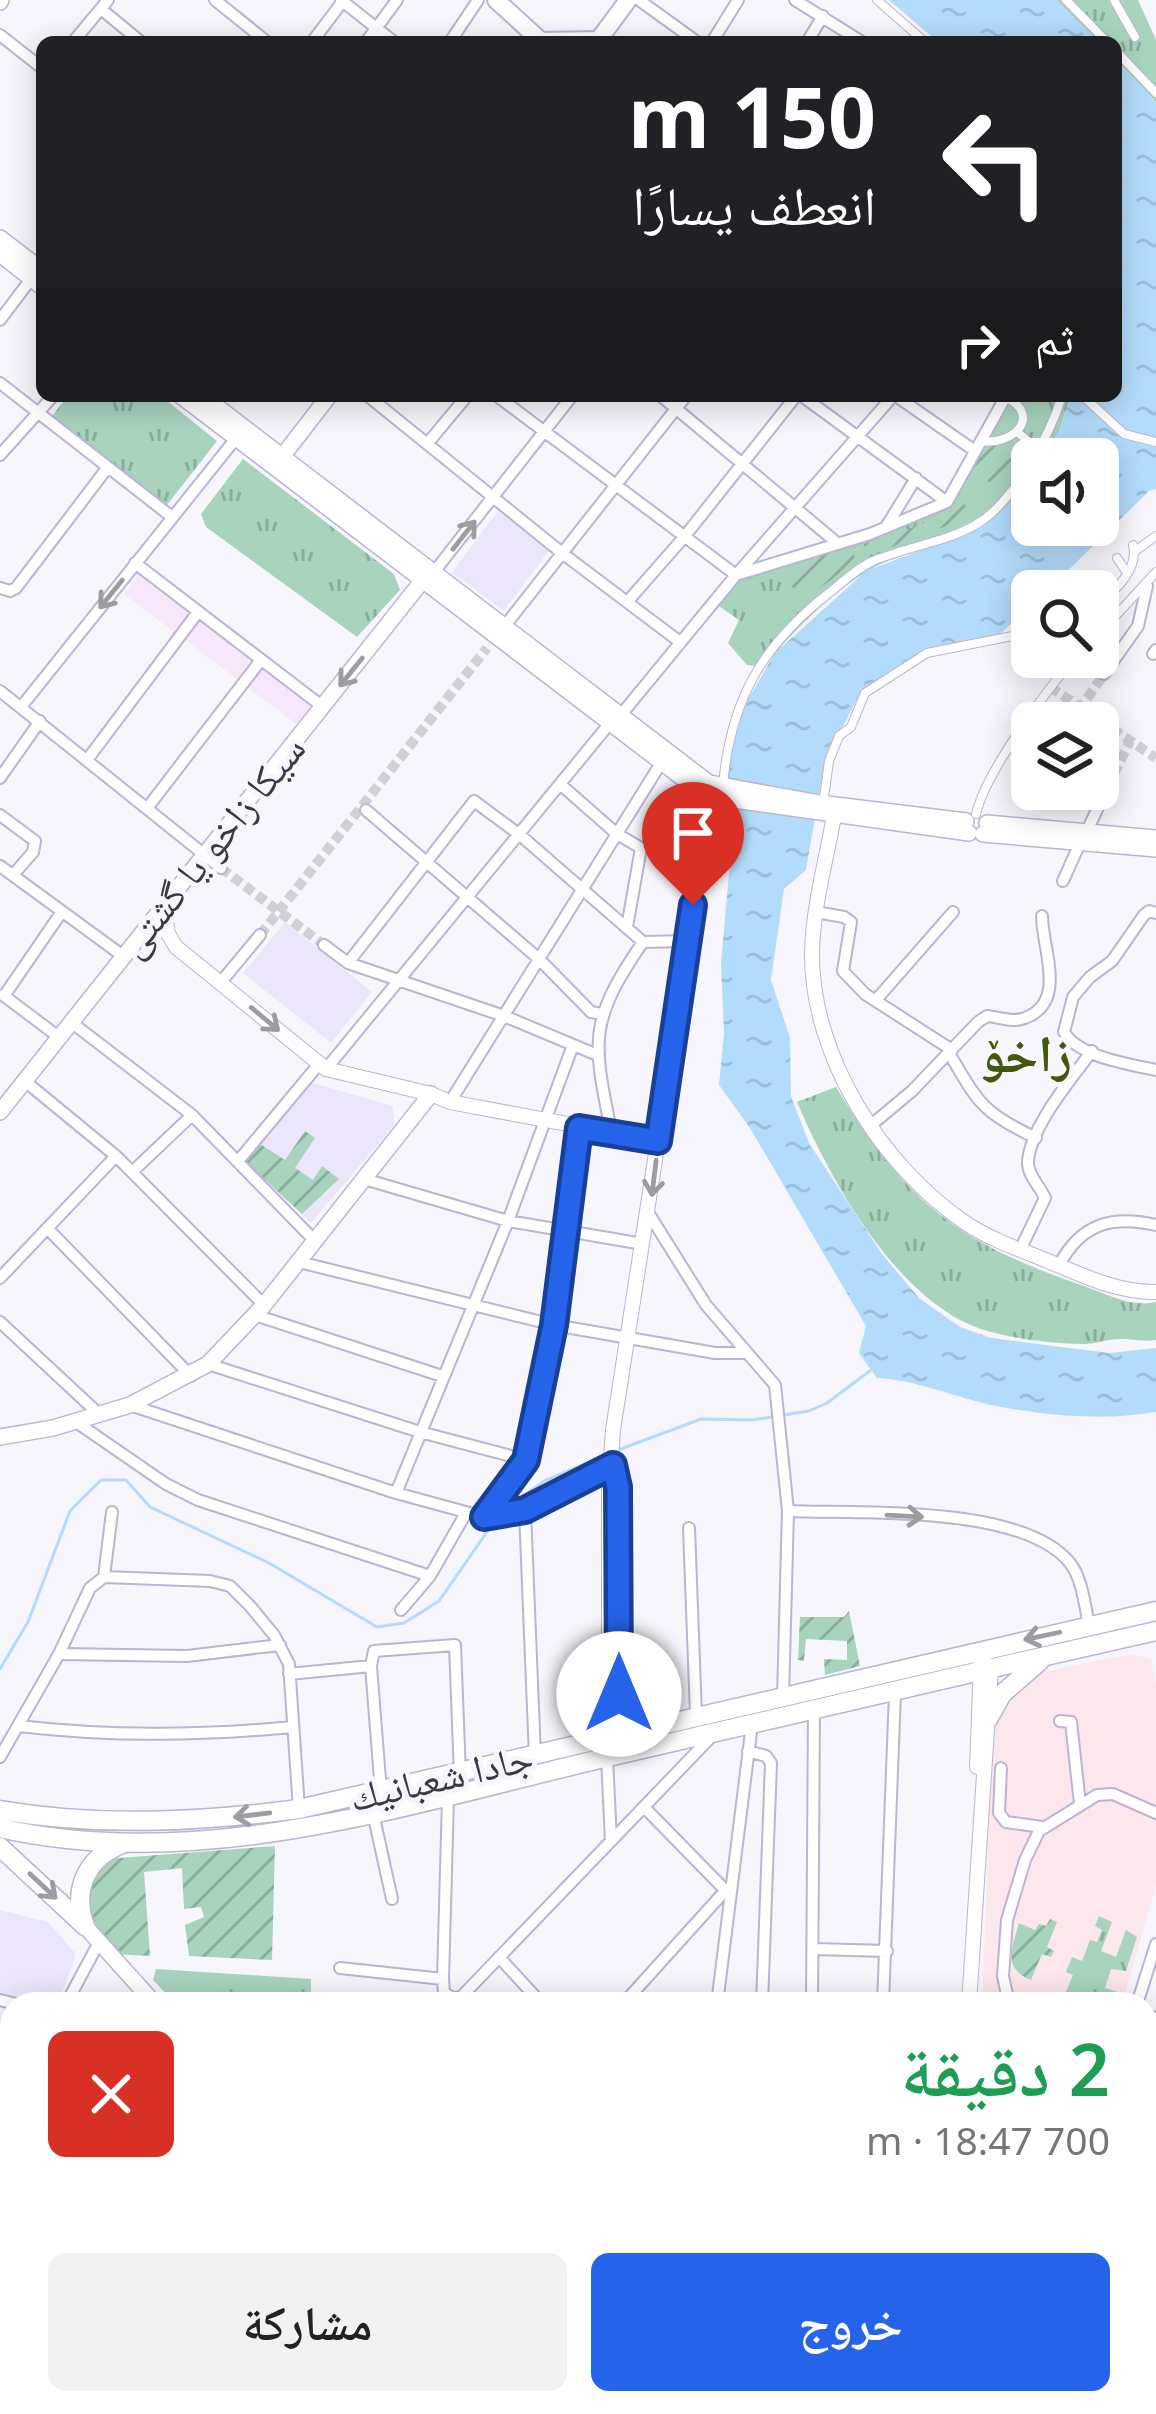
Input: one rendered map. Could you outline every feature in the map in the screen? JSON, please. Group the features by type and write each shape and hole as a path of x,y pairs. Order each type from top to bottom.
{"highway":[{"name":"جادا شعبانيك","path":"0,1810 116,1821 210,1821 299,1809 535,1757 612,1743 714,1733 895,1693 996,1646 1156,1611"},
{"name":"جادا شعبانيك","path":"0,1828 123,1844 274,1832 448,1798 696,1715 954,1667 982,1672 1156,1630"},
{"path":"988,1719 1002,1694 1049,1654"},
{"path":"85,1926 81,1883 96,1858 123,1844"},
{"path":"0,1847 85,1926"}],"main road":[{"path":"496,0 536,36"},
{"path":"602,36 628,0"},
{"path":"0,238 36,268"},
{"path":"0,254 36,270"},
{"path":"187,402 207,423 237,437 424,572"},
{"path":"211,402 424,572 496,637 702,779 716,795"},
{"path":"281,458 324,402"},
{"path":"257,439 273,440 312,418"},
{"name":"سیکا زاخو یا گشتى","path":"0,1112 323,707 424,572"},
{"path":"615,720 661,763 716,795 1156,849"},
{"path":"1083,837 1156,838"},
{"path":"0,1437 76,1422 130,1405 208,1364 260,1310 431,1094"},
{"path":"85,1926 144,1992"}],"street":[{"path":"215,0 260,36"},
{"path":"370,36 397,0"},
{"path":"454,36 478,0"},
{"path":"639,0 689,36"},
{"path":"716,36 738,0"},
{"path":"795,0 853,36"},
{"path":"877,0 919,36"},
{"path":"1066,0 1101,36"},
{"path":"1114,0 1135,37"},
{"path":"316,36 342,1 386,36"},
{"path":"78,36 105,5 135,36"},
{"path":"812,36 824,16"},
{"path":"0,35 36,63"},
{"path":"1122,57 1156,93"},
{"path":"0,320 36,275"},
{"path":"0,383 172,517"},
{"path":"0,455 47,402"},
{"path":"375,402 680,642"},
{"path":"427,444 462,402"},
{"path":"505,402 736,575"},
{"path":"424,572 493,498 567,402"},
{"path":"668,402 836,542"},
{"path":"496,637 681,402"},
{"path":"628,601 794,402"},
{"path":"808,402 947,502"},
{"path":"239,1160 520,836 736,575 890,402"},
{"path":"905,402 978,446 998,443 1017,432 1022,412 1016,402"},
{"path":"736,575 886,528 947,502 1002,402"},
{"path":"1045,438 1060,402"},
{"path":"1089,402 1124,434 1156,442"},
{"path":"1017,432 1025,438"},
{"path":"21,707 237,437"},
{"path":"0,588 16,588 108,467"},
{"path":"886,528 916,478"},
{"path":"611,1841 618,1487 613,1430 689,941 724,757 755,669 790,624 868,563 977,524 1011,489"},
{"path":"1119,582 1134,548 1156,536"},
{"path":"1117,558 1127,573"},
{"path":"135,563 323,707"},
{"path":"1119,614 1156,572"},
{"path":"1119,653 1138,626 1147,586"},
{"path":"88,760 198,612"},
{"path":"1011,636 926,653 865,693 851,727 839,736 829,761 823,810 813,973 827,1036 870,1126 937,1200 966,1223 1020,1250 1120,1288 1156,1292"},
{"path":"148,807 261,660"},
{"path":"976,825 986,789 1057,678"},
{"path":"0,691 221,868"},
{"path":"0,778 40,721"},
{"path":"450,1102 661,763"},
{"path":"560,784 617,834 641,848 627,927"},
{"path":"348,963 474,801 644,942 689,941"},
{"path":"366,810 539,959 592,1012 602,1014"},
{"path":"1064,880 1096,810"},
{"path":"0,815 35,841 33,852 13,875"},
{"path":"0,866 122,956"},
{"path":"163,905 176,947 322,1066 341,1076 658,1141"},
{"path":"817,912 851,922 843,971"},
{"path":"876,1000 953,912"},
{"path":"60,1038 2,994 61,913"},
{"path":"1156,913 1144,915 1112,961 1090,976 1073,997 1065,1037 1092,1051 1156,1070"},
{"path":"870,1126 987,1016 1024,1018 1042,1006 1050,991 1042,916"},
{"path":"221,982 260,935"},
{"path":"612,1135 595,1054 602,1014 644,942"},
{"path":"324,944 348,963 504,1016 595,1054"},
{"path":"813,973 843,971 950,1052 964,1084 985,1108 1036,1138"},
{"path":"1050,991 1073,997"},
{"path":"71,1022 192,1114 314,1238"},
{"path":"396,1493 508,1221 573,1045"},
{"path":"1020,1250 1045,1198 1028,1166 1036,1138 1092,1051"},
{"path":"26,1082 116,1156 260,1310 442,1376"},
{"path":"132,1172 192,1114"},
{"path":"487,1517 526,1460 554,1325 579,1128"},
{"path":"0,1278 116,1156"},
{"path":"364,1179 508,1221 644,1244"},
{"path":"649,1214 706,1305 775,1385 788,1510 783,1698"},
{"path":"1059,1265 1072,1240 1090,1231 1120,1220 1156,1225"},
{"path":"48,1228 190,1376"},
{"path":"299,1262 554,1325 715,1353 747,1353"},
{"path":"0,1322 100,1415"},
{"path":"208,1364 420,1432 526,1460"},
{"path":"130,1405 396,1493 487,1517 521,1512 613,1466"},
{"path":"76,1422 166,1484 198,1500 430,1576"},
{"path":"788,1510 964,1518 1026,1532 1072,1564 1089,1626"},
{"path":"104,1577 112,1512"},
{"path":"521,1512 535,1757"},
{"path":"401,1610 430,1576 466,1513"},
{"path":"689,1528 696,1715"},
{"path":"0,1756 59,1654 90,1588 104,1577 210,1581 230,1586 280,1646 289,1674 299,1809"},
{"path":"59,1654 187,1656 280,1646"},
{"path":"381,1792 371,1661 380,1649 455,1646 460,1774"},
{"path":"980,1801 976,1791 982,1672 996,1646"},
{"path":"289,1674 371,1661"},
{"path":"970,1992 988,1719 982,1672"},
{"path":"884,1992 895,1693"},
{"path":"812,1992 814,1710"},
{"path":"1060,1721 1071,1722 1080,1804"},
{"path":"718,1992 752,1724"},
{"path":"19,1726 98,1735 210,1735 292,1727"},
{"path":"462,1992 714,1733"},
{"path":"748,1751 766,1756 771,1763 762,1992"},
{"path":"1000,1768 999,1814 1006,1822 1045,1827"},
{"path":"1006,1992 1007,1920 1039,1832 1097,1796 1113,1794 1156,1813"},
{"path":"444,1992 448,1798"},
{"path":"644,1807 727,1893"},
{"path":"373,1813 392,1899"},
{"path":"634,1992 727,1893"},
{"path":"72,1992 98,1944"},
{"path":"1141,1992 1156,1944"},
{"path":"814,1949 887,1952"},
{"path":"499,1957 531,1992"},
{"path":"340,1969 443,1979"}],"shaded area":[{"path":"498,511 550,549 504,611 452,572"},
{"path":"140,572 319,708 303,729 124,594"},
{"path":"285,922 372,992 331,1043 243,973"},
{"path":"310,1082 393,1106 394,1125 311,1223 246,1162"},
{"path":"1132,1654 1151,1659 1156,1684 1156,1885 1125,1992 982,1992 993,1726 1002,1699 1041,1672"},
{"path":"0,1910 48,1922 76,1954 62,1992 0,1992"}],"green space":[{"path":"1056,0 1138,0 1156,40 1156,102 1122,66 1122,36 1093,36"},
{"path":"63,402 168,402 217,441 167,505 52,416"},
{"path":"1002,402 1068,402 1055,438 1011,438 1011,500 1002,510 966,534 866,572 811,615 765,667 747,665 728,643 739,620 713,602 736,575 947,502"},
{"path":"1018,433 1021,438 1011,438 1011,489 1004,499 970,461 981,441"},
{"path":"243,459 394,574 400,590 357,637 206,527 201,514"},
{"path":"960,487 972,516 868,556 864,544 932,518"},
{"path":"852,552 857,561 802,601 783,573 819,554"},
{"path":"836,1087 886,1160 938,1213 1001,1253 1039,1270 1120,1299 1156,1302 1156,1340 1072,1344 1008,1336 953,1316 923,1294 896,1267 848,1201 797,1102"},
{"path":"305,1131 315,1138 295,1168 313,1180 322,1166 339,1179 302,1214 246,1162 260,1144 285,1160"},
{"path":"849,1611 860,1666 825,1675 824,1659 847,1660 847,1641 806,1639 804,1661 798,1660 800,1617 844,1617"},
{"path":"275,1846 272,1960 189,1956 185,1925 204,1917 201,1907 184,1909 182,1868 144,1872 150,1956 114,1954 84,1920 89,1872 106,1859"},
{"path":"1099,1916 1112,1922 1101,1951 1116,1957 1126,1930 1137,1937 1126,1971 1111,1969 1105,1988 1118,1992 1066,1992 1073,1975 1066,1972 1072,1957 1082,1961 1090,1940 1097,1942 1102,1930 1095,1926"},
{"path":"1050,1919 1057,1922 1047,1947 1054,1951 1051,1957 1042,1954 1031,1980 1013,1964 1019,1923 1035,1930"},
{"path":"156,1969 311,1979 311,1992 164,1992 153,1980"}],"water":[{"path":"889,0 1056,0 1093,36 931,36"},
{"path":"1122,66 1156,102 1156,489 1119,520 1119,438 1055,438 1068,402 1122,402"},
{"path":"1009,504 1011,546 1093,546 1068,570 1011,570 1011,624 998,636 924,650 862,690 825,760 806,870 784,889 771,980 790,1038 791,1096 809,1143 882,1254 919,1298 960,1327 991,1338 1109,1353 1156,1348 1156,1412 1137,1415 1056,1415 877,1378 859,1353 866,1326 750,1128 719,1085 724,1033 721,963 733,828 727,757 743,708 775,653 866,571 982,527"}],"waterway":[{"path":"618,1450 701,1419 752,1420 809,1411 871,1370"},
{"path":"502,1512 544,1481 604,1456"},
{"path":"0,1669 28,1622 70,1511 101,1480 126,1480 150,1507 269,1563 377,1627 404,1623 439,1601 496,1519"}],"tunnel":[{"path":"260,935 487,648"},
{"path":"1085,702 1101,678"},
{"path":"1050,687 1156,758"},
{"path":"1119,764 1130,741"},
{"path":"221,868 324,945"}],"district":[{"name":"زاخۆ","path":"1026,1054"}],"route":[{"path":"619,1694 618,1487 613,1465 525,1510 484,1517 526,1460 554,1325 579,1128 658,1141 693,905"}]}
